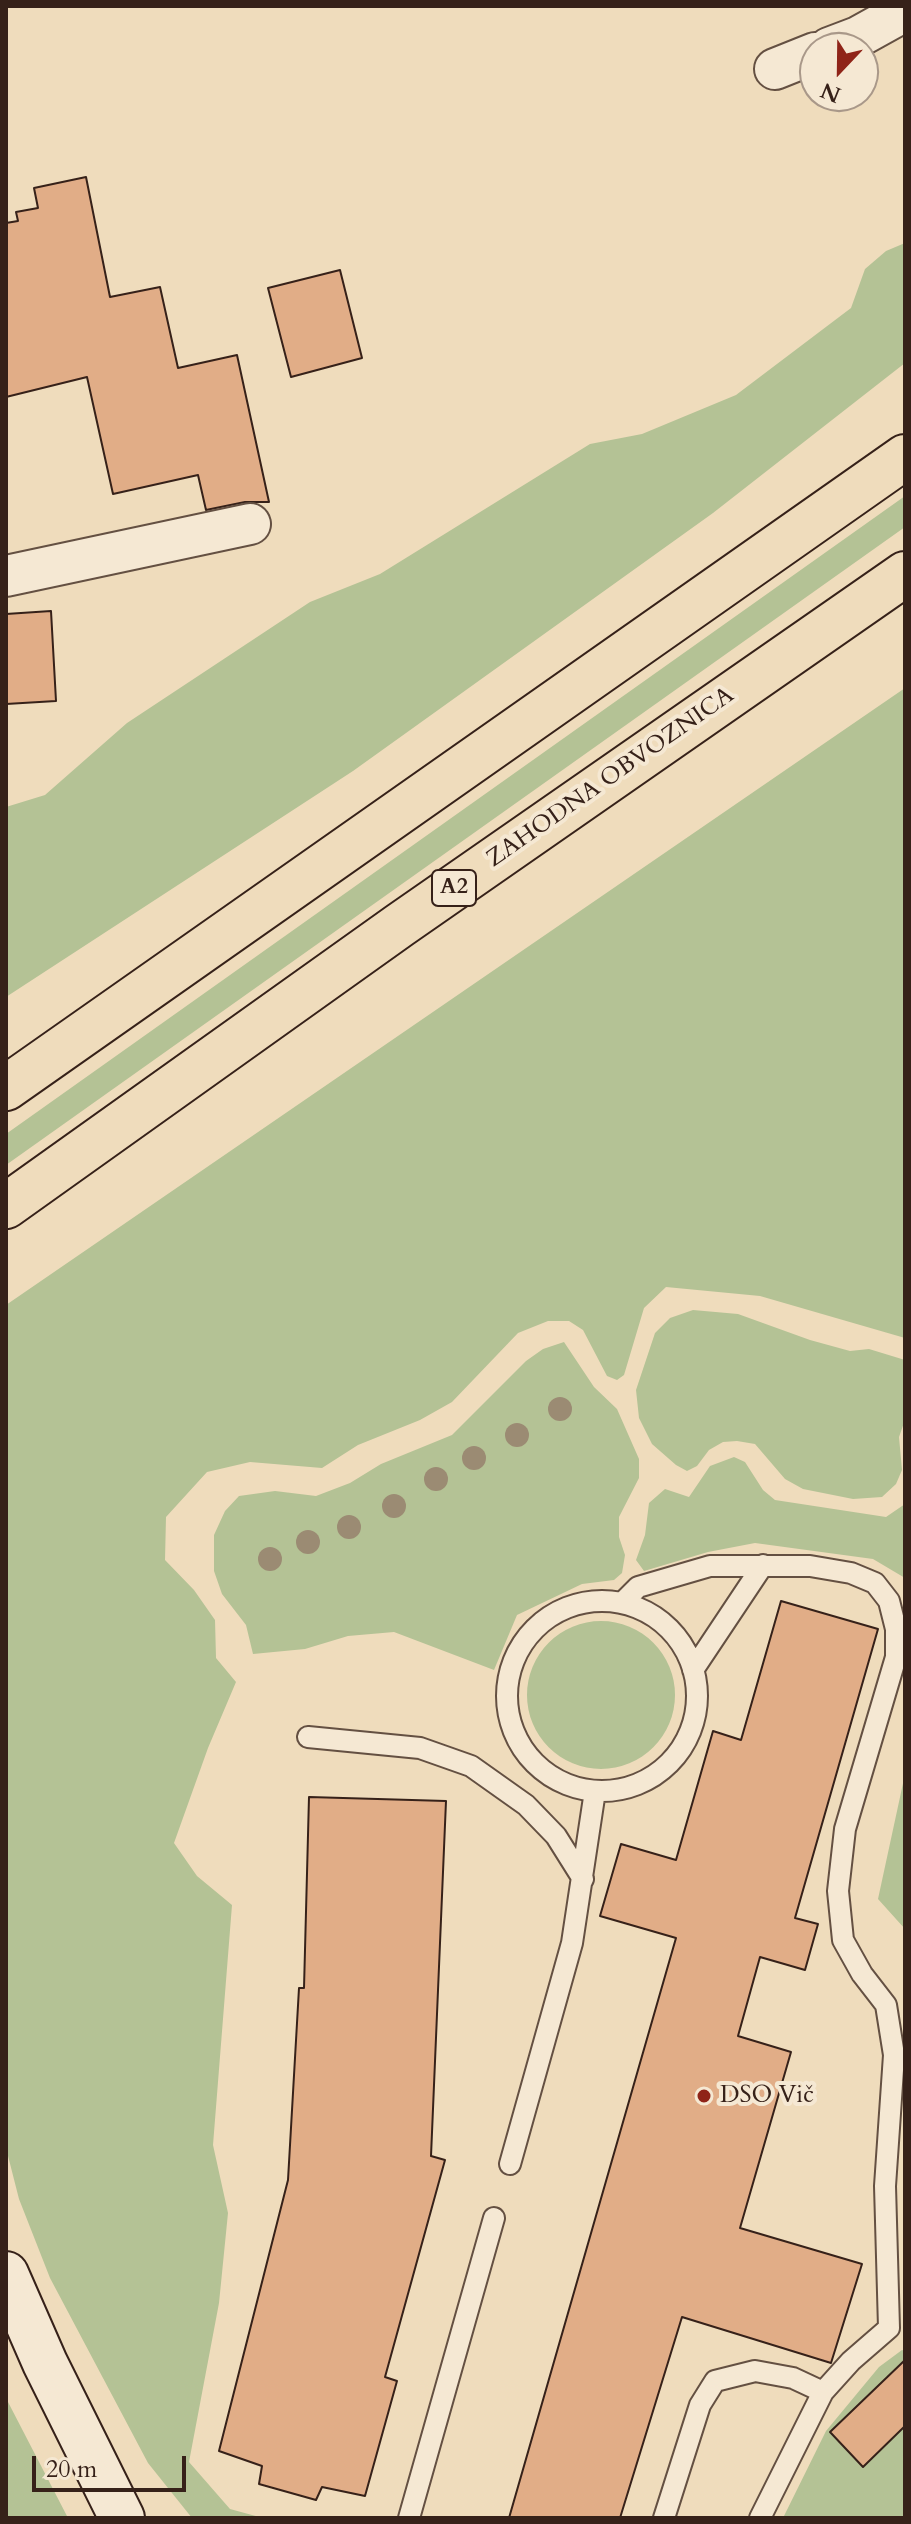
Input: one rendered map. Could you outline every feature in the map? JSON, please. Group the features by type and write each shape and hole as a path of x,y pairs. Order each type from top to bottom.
{"highway":[{"path":"6,1088 905,457"},
{"name":"ZAHODNA OBVOZNICA","path":"6,1206 400,925 905,574"}],"street":[{"path":"867,32 905,11"},
{"path":"775,69 799,59"},
{"path":"6,576 250,524"},
{"path":"6,2274 45,2363 122,2518"}],"lane":[{"path":"693,1670 763,1565"},
{"path":"623,1602 638,1587 710,1566 810,1566 851,1573 875,1583 889,1601 896,1629 896,1657 845,1829 838,1891 843,1940 862,1974 886,2005 894,2055 885,2186 889,2328 851,2361 823,2392 760,2518"},
{"path":"590,1601 623,1602 651,1614 674,1632 691,1658 693,1670 698,1688 695,1718 684,1747 664,1769 638,1786 608,1792 595,1791 576,1788 546,1774 523,1751 509,1722 505,1689 514,1657 532,1629 569,1607 590,1601"},
{"path":"308,1737 420,1748 471,1766 526,1805 556,1836 583,1879"},
{"path":"510,2164 572,1943 595,1791"},
{"path":"409,2518 494,2218"},
{"path":"664,2518 700,2405 715,2381 755,2371 793,2378 823,2392"}],"green space":[{"path":"905,243 905,363 713,513 353,771 6,997 6,807 45,795 127,723 310,602 380,574 590,444 642,434 736,395 851,308 865,269 886,251"},
{"path":"905,496 905,527 6,1165 6,1134"},
{"path":"905,688 905,1338 760,1296 666,1287 644,1308 624,1375 617,1380 607,1376 583,1330 569,1321 548,1321 518,1333 452,1402 420,1420 358,1445 322,1468 250,1462 207,1472 166,1517 165,1560 194,1590 215,1620 216,1658 236,1682 208,1748 174,1843 197,1876 232,1905 213,2145 228,2213 219,2303 189,2462 230,2509 263,2518 192,2518 148,2463 50,2278 19,2199 6,2148 6,1305"},
{"path":"693,1310 738,1314 810,1340 850,1351 869,1349 905,1360 905,1420 899,1437 902,1470 896,1484 882,1497 853,1499 803,1489 785,1479 755,1444 737,1441 723,1442 709,1450 697,1466 687,1471 676,1465 652,1444 639,1418 636,1390 655,1333 670,1318"},
{"path":"564,1342 594,1387 617,1409 639,1459 639,1478 619,1517 619,1537 625,1555 622,1573 614,1580 582,1584 517,1615 494,1670 394,1632 348,1636 305,1649 253,1654 246,1625 222,1594 214,1571 214,1535 225,1511 239,1496 275,1491 316,1496 350,1483 381,1464 452,1435 526,1361 543,1349"},
{"path":"734,1457 745,1462 763,1490 775,1500 886,1517 905,1504 905,1578 873,1559 755,1543 708,1552 644,1571 636,1560 645,1535 649,1503 665,1489 689,1497 710,1466"},
{"path":"601,1621 629,1627 653,1643 669,1667 675,1695 669,1723 653,1747 629,1763 601,1769 573,1763 549,1747 533,1723 527,1695 533,1667 549,1643 573,1627"},
{"path":"905,1774 905,1929 878,1899"},
{"path":"902,2350 905,2351 905,2518 783,2518 826,2431 879,2367"},
{"path":"6,2397 8,2402 68,2518 6,2518"}],"building":[{"path":"86,177 110,297 160,287 178,368 237,355 269,502 245,502 206,510 198,475 113,494 87,377 6,397 6,223 18,221 16,212 38,208 34,188"},
{"path":"340,270 362,358 291,377 268,288"},
{"path":"51,611 56,701 6,704 6,614"},
{"name":"DSO Vič","path":"781,1601 878,1629 795,1918 818,1924 805,1970 760,1957 738,2036 791,2052 740,2228 862,2264 831,2363 682,2317 620,2518 509,2518 676,1938 600,1916 621,1844 676,1860 713,1731 741,1740"},
{"path":"309,1797 446,1801 431,2156 445,2160 385,2377 397,2381 365,2496 322,2487 316,2500 259,2484 262,2466 219,2451 288,2180 299,1988 304,1988"},
{"path":"905,2360 905,2426 863,2467 830,2432"}],"place":[{"name":"DSO Vič","path":"704,2096"}]}
